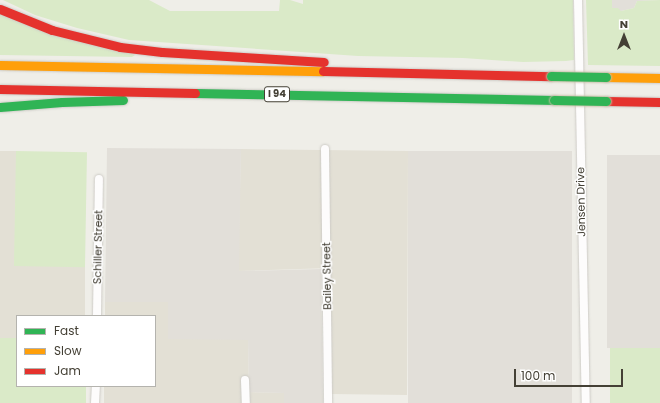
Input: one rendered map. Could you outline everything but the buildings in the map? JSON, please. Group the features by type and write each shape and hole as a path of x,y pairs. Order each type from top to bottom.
{"highway":[{"path":"0,9 41,26 69,35 108,45 148,51 342,63 453,66 530,76"},
{"name":"I 94","path":"0,65 660,78"},
{"name":"I 94","path":"0,89 660,102"},
{"path":"0,107 62,102 156,100 266,94"}],"street":[{"name":"Jensen Drive","path":"578,0 586,403"},
{"name":"Bailey Street","path":"325,149 328,403"},
{"name":"Schiller Street","path":"97,315 99,179"},
{"path":"245,380 246,403"},
{"path":"95,403 96,387"}],"shaded area":[{"path":"612,0 660,0 637,1 634,8 621,11 612,8"},
{"path":"107,148 241,149 239,271 321,269 323,403 284,403 284,393 249,392 248,340 168,339 168,302 105,302"},
{"path":"241,149 408,151 407,395 332,394 331,268 238,271"},
{"path":"0,151 16,151 16,266 85,266 85,315 16,315 16,338 0,338"},
{"path":"408,151 572,151 572,403 408,403"},
{"path":"607,155 660,155 660,348 607,348"},
{"path":"105,302 168,302 169,339 248,339 249,392 284,393 284,403 104,403 104,387 156,387 156,315 105,315"}],"green space":[{"path":"3,0 149,0 170,11 279,11 280,0 290,0 303,4 303,0 573,0 574,60 523,62 463,58 358,56 129,40 77,28 35,15"},
{"path":"586,0 612,0 612,8 618,8 621,11 634,8 637,1 660,0 660,66 588,65"},
{"path":"0,14 135,55 132,57 0,55"},
{"path":"16,151 87,152 85,267 14,266"},
{"path":"0,338 16,338 16,387 86,387 86,403 0,403"},
{"path":"610,348 660,348 660,403 610,403"}],"traffic: fast":[{"path":"551,76 606,77"},
{"path":"195,93 554,100"},
{"path":"0,107 62,102 123,100"},
{"path":"554,100 606,101"}],"traffic: slow":[{"path":"0,65 323,71"},
{"path":"606,77 660,78"}],"traffic: jam":[{"path":"0,9 52,30 120,47 162,52 324,62"},
{"path":"323,71 551,76"},
{"path":"0,89 195,93"},
{"path":"606,101 660,102"}]}
